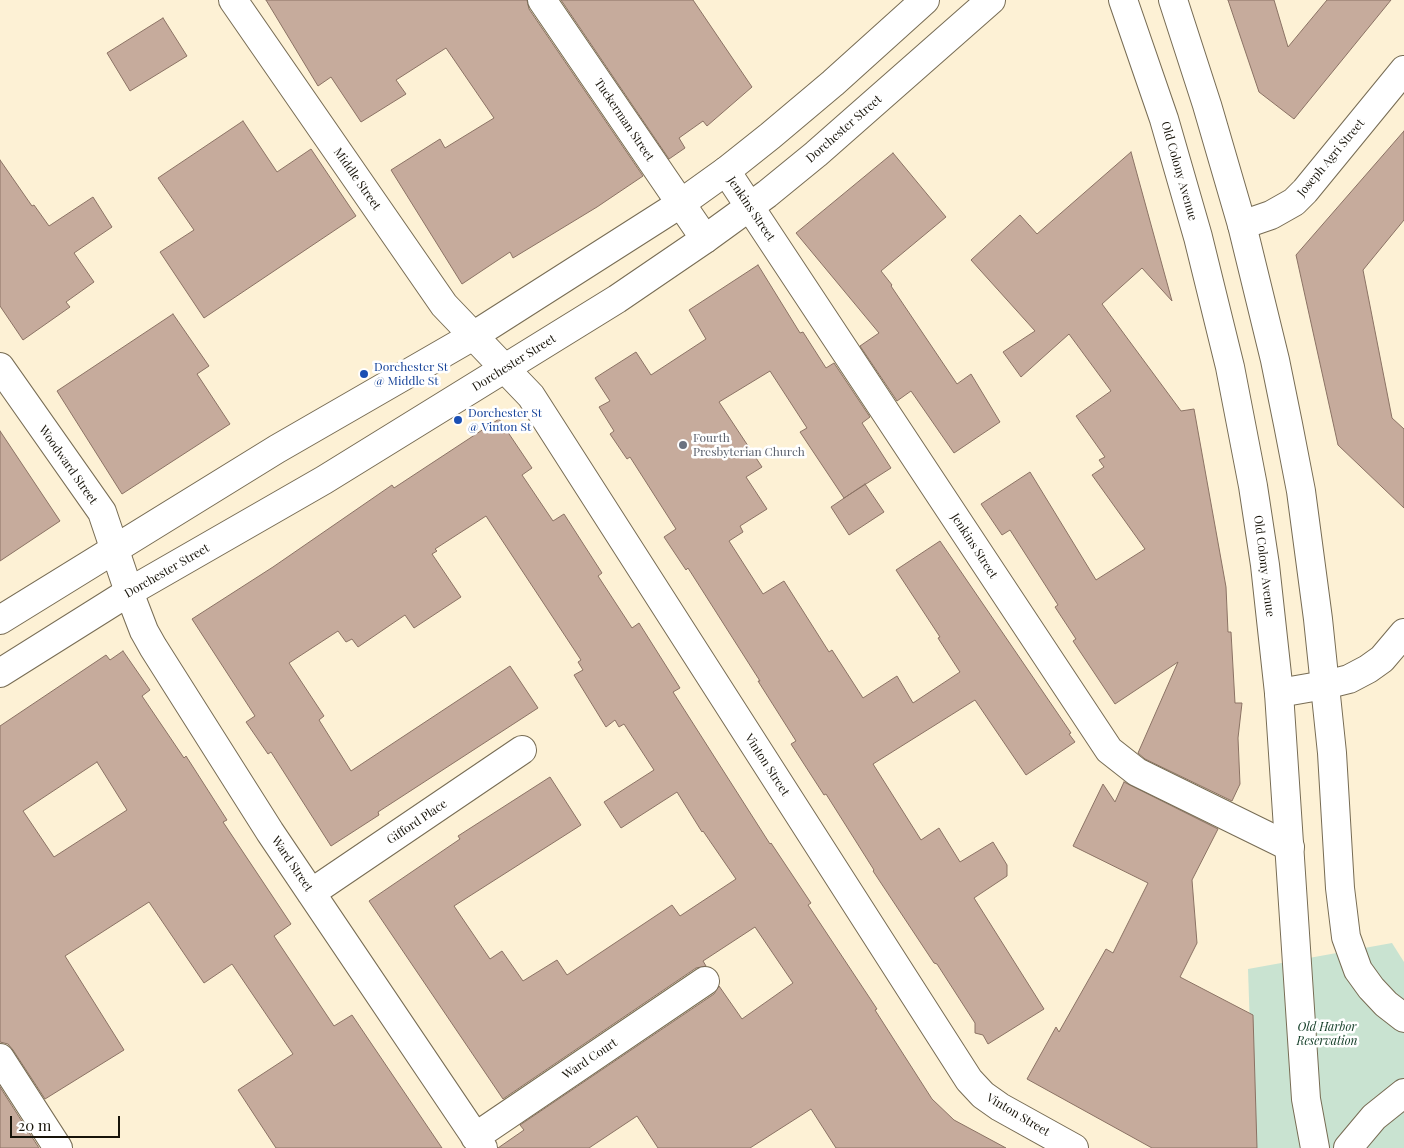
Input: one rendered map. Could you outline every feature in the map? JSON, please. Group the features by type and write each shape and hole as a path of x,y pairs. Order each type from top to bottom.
{"main road":[{"name":"Middle Street","path":"233,0 444,305 489,352"},
{"name":"Tuckerman Street","path":"542,0 705,240"},
{"name":"Dorchester Street","path":"0,620 121,570 324,480 489,352 618,245 726,171 818,96 925,0"},
{"name":"Dorchester Street","path":"0,673 121,570 277,449 489,352 617,299 705,240 816,154 991,0"},
{"name":"Old Colony Avenue","path":"1123,0 1153,86 1180,174 1212,293 1230,367 1255,495 1265,565 1279,693 1306,1099 1315,1148"},
{"path":"1173,0 1207,105 1242,225 1275,360 1300,491 1312,568 1325,685 1335,792 1340,888 1346,936 1354,960 1368,984 1386,1004 1404,1018"},
{"path":"890,31 920,62"},
{"name":"Joseph Agri Street","path":"1242,225 1271,215 1294,202 1404,70"},
{"name":"Jenkins Street","path":"726,171 1109,750 1137,772 1290,847"},
{"name":"Vinton Street","path":"489,352 531,396 968,1080 983,1095 1000,1107 1074,1148"},
{"name":"Woodward Street","path":"0,367 102,512 121,570"},
{"name":"Ward Street","path":"121,570 148,639 265,823 479,1143"},
{"path":"1279,693 1349,679 1382,659 1404,633"},
{"name":"Gifford Place","path":"311,893 522,750"},
{"name":"Ward Court","path":"479,1143 705,981"},
{"path":"0,1058 58,1148"},
{"path":"1348,1148 1374,1117 1404,1093"}],"green space":[{"name":"Old Harbor Reservation","path":"1392,943 1404,962 1404,1148 1254,1148 1248,969"}],"building":[{"path":"266,0 527,0 529,9 643,176 597,207 513,258 510,252 462,284 391,170 440,139 445,148 494,118 446,48 396,80 406,94 361,122 331,77 318,86"},
{"path":"561,0 693,0 752,87 707,126 703,121 679,138 685,148 669,159"},
{"path":"1228,0 1274,0 1288,47 1327,0 1391,0 1294,119 1259,92"},
{"path":"163,18 187,56 130,91 107,53"},
{"path":"243,121 277,172 311,149 356,216 204,318 160,252 194,230 158,178"},
{"path":"1404,131 1404,220 1363,270 1392,418 1404,429 1404,508 1338,445 1296,255"},
{"path":"1131,152 1172,301 1142,268 1102,304 1181,411 1194,409 1226,587 1228,632 1231,632 1235,703 1242,703 1238,738 1240,784 1232,801 1145,759 1138,753 1178,662 1115,704 1073,641 1076,639 1055,607 1058,605 1010,530 1002,535 981,504 1030,472 1096,580 1145,549 1092,475 1104,467 1099,460 1105,457 1076,416 1111,391 1069,334 1021,377 1003,352 1035,331 971,260 1020,215 1037,234"},
{"path":"893,153 946,217 881,271 957,384 971,374 1000,422 954,453 911,391 897,401 860,346 879,333 796,233"},
{"path":"0,160 32,206 34,205 49,226 93,197 112,227 74,253 94,282 66,302 70,307 23,340 0,306"},
{"path":"758,265 800,333 803,332 826,368 834,363 870,417 862,423 891,468 844,498 800,432 807,428 770,371 719,402 762,467 746,477 767,509 740,526 743,532 729,541 763,594 784,581 829,652 832,650 863,698 897,676 913,703 960,672 938,638 940,637 896,570 940,541 1071,733 1069,734 1075,742 1026,775 975,700 873,764 921,840 939,828 960,862 993,842 1007,865 1007,876 974,898 1044,1009 988,1044 983,1035 975,1033 975,1023 873,871 826,794 824,795 791,744 796,741 758,681 760,681 688,568 686,570 664,537 676,529 630,457 627,459 610,434 614,431 599,407 610,401 595,378 636,352 651,375 706,339 689,310"},
{"path":"173,314 209,366 197,374 230,424 122,494 57,391"},
{"path":"499,419 532,468 522,475 553,521 564,514 602,573 598,576 632,628 639,623 680,688 673,692 770,844 811,903 808,905 877,1009 875,1010 932,1099 954,1120 1006,1148 836,1148 811,1109 750,1148 658,1148 637,1116 589,1148 498,1148 524,1130 520,1125 714,994 719,986 742,1019 793,983 755,927 703,961 706,966 696,968 503,1099 369,901 460,839 458,836 550,777 581,825 454,906 490,959 502,951 523,981 557,960 567,975 672,905 680,916 736,879 702,832 677,792 621,828 604,802 654,770 624,724 619,727 615,720 606,727 574,675 583,670 578,662 581,660 486,516 435,549 437,551 432,554 461,597 414,628 405,615 358,647 352,639 346,642 338,631 289,663 324,716 319,720 351,771 510,666 538,708 378,812 379,815 331,846 271,752 268,754 246,722 255,716 192,619 273,567 392,485 394,488"},
{"path":"0,431 60,521 0,561"},
{"path":"865,484 884,512 849,535 831,507"},
{"path":"123,651 150,690 142,696 184,758 186,756 227,820 223,822 291,924 274,936 334,1026 352,1015 442,1148 276,1148 238,1090 293,1054 232,964 204,983 149,902 65,956 124,1050 45,1099 13,1050 8,1044 0,1042 0,726 106,655 110,660","holes":["97,762 127,810 54,857 23,811"]},
{"path":"1124,782 1218,829 1192,880 1197,943 1180,977 1253,1015 1257,1148 1152,1148 1027,1079 1056,1027 1059,1032 1106,949 1113,953 1148,883 1073,846 1103,784 1115,802"},
{"path":"0,1087 39,1148 0,1148"}],"place":[{"name":"Dorchester St @ Middle St","path":"364,374"},
{"name":"Dorchester St @ Vinton St","path":"458,420"},
{"name":"Fourth Presbyterian Church","path":"683,445"}]}
